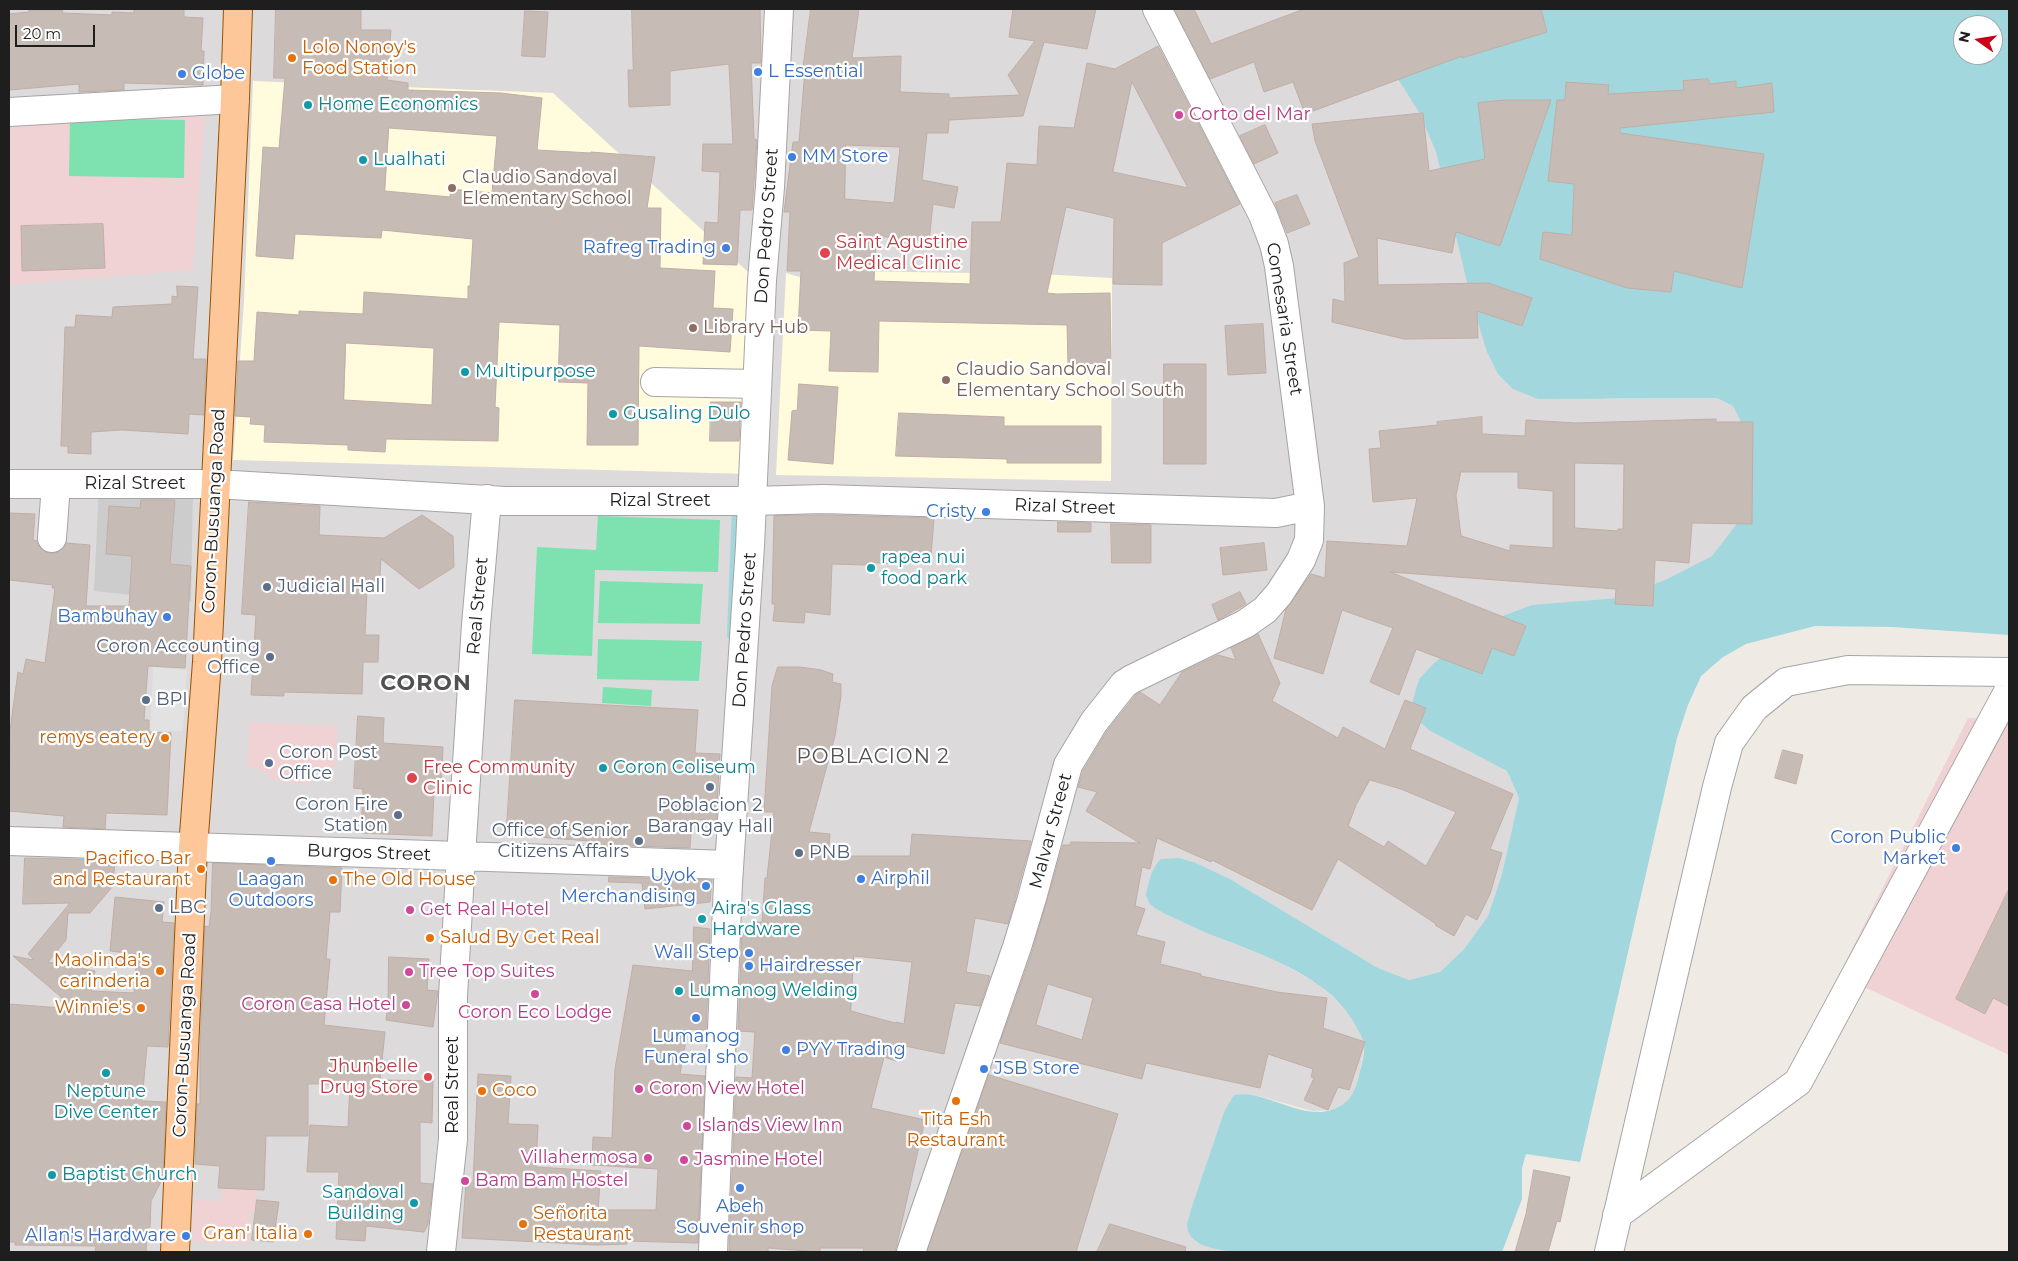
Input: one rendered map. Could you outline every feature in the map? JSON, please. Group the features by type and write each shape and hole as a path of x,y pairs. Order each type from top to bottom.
{"main road":[{"name":"Coron-Busuanga Road","path":"175,1252 193,848 207,662 238,9"}],"street":[{"name":"Don Pedro Street","path":"713,1252 729,865 780,9"},
{"name":"Comesaria Street","path":"1157,9 1263,215 1274,244 1279,266 1310,506"},
{"path":"9,112 235,100"},
{"path":"655,382 757,384"},
{"name":"Rizal Street","path":"9,484 215,484 487,499 752,501 823,499 1276,513 1310,506"},
{"path":"52,538 56,485"},
{"name":"Real Street","path":"442,1252 453,1139 453,996 461,856 476,625 487,499"},
{"name":"Malvar Street","path":"911,1252 1011,966 1032,898 1068,765 1094,722 1124,684 1245,624 1265,610 1279,594 1302,560 1309,540 1310,506"},
{"path":"1609,1252 1717,787 1729,743 1754,708 1786,682 1848,670 2009,672"},
{"path":"1617,1216 1798,1082 2009,690"},
{"name":"Burgos Street","path":"9,841 729,865"}],"shaded area":[{"path":"9,9 1338,9 1370,35 1419,111 1436,152 1471,300 1607,399 1717,398 1733,406 1748,436 1738,522 1712,556 1665,580 1617,598 1581,601 1482,624 1433,664 1419,679 1414,716 1430,731 1507,771 1519,798 1502,874 1488,916 1464,949 1440,972 1409,980 1378,968 1230,879 1196,863 1151,906 1186,924 1277,961 1318,984 1342,1005 1354,1021 1365,1044 1356,1090 1346,1103 1332,1110 1313,1111 1259,1096 1224,1112 1187,1225 1196,1242 1234,1252 9,1252"},
{"name":"Claudio Sandoval Elementary School","path":"253,81 553,93 760,283 748,474 233,460 244,301"},
{"path":"206,102 193,270 9,285 9,117"},
{"name":"Claudio Sandoval Elementary School South","path":"847,271 1040,274 1112,278 1111,481 776,475 786,273 806,279"},
{"path":"99,486 193,489 191,601 94,591"},
{"path":"153,667 187,670 183,731 150,730"},
{"name":"Coron Public Market","path":"1968,718 2009,720 2009,1055 1839,975"},
{"path":"250,722 337,726 335,767 312,774 308,785 271,779 269,774 247,765"},
{"path":"222,1189 257,1190 256,1211 251,1211 249,1245 192,1242 194,1200 221,1201"}],"green space":[{"path":"70,118 185,120 184,178 69,176"},
{"path":"598,516 720,520 718,572 595,570 592,656 532,654 537,547 596,550"},
{"path":"600,581 703,584 700,624 598,623"},
{"path":"598,639 702,641 699,681 597,679"},
{"path":"603,687 652,690 651,706 602,703"}],"water":[{"path":"1338,9 2009,9 2009,635 1892,627 1815,626 1746,644 1723,657 1701,676 1688,705 1677,738 1580,1162 1526,1154 1522,1168 1522,1199 1502,1252 1234,1252 1204,1246 1197,1242 1188,1232 1187,1224 1224,1112 1234,1095 1259,1096 1297,1109 1309,1111 1322,1112 1334,1109 1345,1103 1355,1089 1363,1058 1364,1043 1345,1009 1329,993 1310,979 1267,957 1175,919 1151,905 1146,895 1149,880 1155,867 1161,859 1179,858 1196,863 1230,879 1378,968 1409,980 1440,972 1464,949 1488,916 1502,874 1519,798 1507,771 1430,731 1413,716 1413,700 1419,679 1433,664 1482,624 1532,605 1617,598 1665,580 1712,556 1738,522 1748,436 1733,406 1717,398 1538,399 1513,389 1498,374 1487,352 1471,300 1436,152 1419,112 1370,35"}],"building":[{"path":"134,9 184,9 184,17 203,18 201,51 204,51 203,85 124,83 124,90 79,92 79,84 9,90 9,14 29,12 29,10 63,10 62,13 112,15 112,12 134,13"},
{"path":"276,9 361,9 361,30 391,30 387,80 408,83 408,90 501,93 542,98 537,150 655,157 647,208 661,208 660,268 715,271 713,308 733,309 730,352 639,346 638,445 587,445 588,383 558,382 560,325 499,322 495,407 499,408 498,441 386,439 385,452 348,450 348,445 264,442 265,425 250,424 251,417 235,416 238,361 254,361 257,312 299,315 299,311 363,314 364,292 468,299 473,239 382,230 381,238 295,234 293,259 256,256 263,147 279,148 285,78 274,78","holes":["389,128 497,136 492,193 451,189 450,197 385,191","346,343 434,348 432,405 344,400"]},
{"path":"632,9 760,9 761,63 751,63 754,139 757,140 752,210 740,210 737,265 703,264 705,222 718,223 720,172 702,171 703,144 733,144 729,64 670,71 670,105 629,107 628,70 633,70"},
{"path":"811,9 859,9 852,58 901,56 900,92 949,94 949,98 1020,95 1008,75 1035,41 1009,37 1013,9 1096,9 1087,49 1044,42 1023,116 949,120 948,133 927,133 922,180 958,187 954,208 933,204 929,241 876,236 874,281 970,284 972,222 1001,222 1007,163 1037,165 1039,126 1074,128 1087,63 1115,69 1158,46 1240,204 1162,243 1162,285 1113,284 1114,218 1066,207 1047,293 1110,293 1111,363 1068,364 1067,325 879,321 878,372 829,371 831,331 798,330 801,271 787,271 790,212 784,212 793,142 799,142 805,70 803,70","holes":["1132,82 1188,188 1113,172","846,145 900,147 894,203 845,199"]},
{"path":"1174,9 1194,9 1211,44 1304,9 1541,9 1547,32 1462,58 1462,56 1305,114 1293,82 1264,92 1254,62 1210,79"},
{"path":"525,11 548,12 545,57 522,56"},
{"path":"1708,79 1710,84 1736,81 1736,88 1772,83 1774,112 1620,128 1620,133 1764,154 1742,288 1674,271 1671,292 1627,288 1540,259 1543,232 1572,235 1574,184 1548,181 1557,100 1565,100 1566,82 1609,85 1608,94 1684,90 1683,81"},
{"path":"1505,100 1551,100 1500,246 1456,232 1452,253 1377,238 1378,285 1488,283 1532,298 1522,326 1477,311 1478,338 1404,339 1332,322 1333,299 1345,302 1344,263 1359,257 1315,141 1312,124 1423,113 1429,171 1485,159 1478,103"},
{"path":"1265,125 1278,153 1254,164 1240,136"},
{"path":"1297,195 1310,224 1287,233 1275,203"},
{"path":"103,224 105,268 22,271 21,226"},
{"path":"177,286 198,287 193,359 206,359 204,415 189,414 188,434 122,430 91,432 91,454 68,453 68,446 61,446 65,327 75,327 76,315 112,317 113,307 172,304 172,296 177,297"},
{"path":"1263,324 1266,373 1228,375 1225,326"},
{"path":"1164,364 1206,364 1206,464 1164,464"},
{"path":"799,384 838,387 833,464 788,460 792,411 797,410"},
{"path":"711,402 741,402 739,441 710,441"},
{"path":"899,413 1004,417 1004,426 1101,426 1101,463 1007,463 1007,459 896,456"},
{"path":"1482,417 1482,434 1525,436 1526,420 1575,423 1716,419 1716,422 1753,422 1752,524 1692,523 1689,563 1655,560 1653,606 1615,604 1616,589 1390,572 1526,626 1514,656 1492,648 1482,674 1416,649 1399,695 1370,682 1393,628 1342,610 1323,674 1274,658 1286,609 1311,574 1325,578 1327,541 1407,546 1417,498 1373,502 1369,449 1381,448 1379,431 1438,425 1437,422","holes":["1575,463 1624,464 1623,529 1618,529 1618,531 1575,528","1461,472 1518,472 1518,488 1553,491 1553,548 1510,545 1510,551 1461,536 1456,496"]},
{"path":"141,500 175,500 170,564 191,566 185,668 148,666 144,720 149,720 149,732 171,733 167,815 106,813 105,829 63,827 64,816 9,811 10,730 18,672 23,674 26,659 45,663 55,588 52,588 53,585 9,580 9,513 35,514 33,540 37,541 44,551 51,554 58,552 66,543 90,545 86,606 129,606 132,556 106,554 109,506 140,508"},
{"path":"249,502 320,506 319,535 384,538 422,515 453,536 454,567 419,589 381,559 379,590 367,589 365,635 379,635 378,662 363,662 362,694 284,692 284,696 251,695 256,615 242,614"},
{"path":"823,515 934,518 931,556 905,555 905,565 867,562 866,565 832,564 830,615 805,612 804,623 773,621 775,604 772,604 774,516"},
{"path":"1058,522 1091,523 1091,532 1058,532"},
{"path":"1111,524 1151,525 1151,563 1112,563"},
{"path":"1264,543 1267,570 1223,575 1220,548"},
{"path":"1240,592 1246,604 1218,620 1212,605"},
{"path":"1258,634 1280,683 1272,701 1338,738 1343,727 1385,749 1405,700 1426,708 1410,749 1513,794 1490,849 1502,853 1490,894 1477,920 1466,914 1454,936 1338,859 1312,910 1212,860 1211,862 1157,838 1150,869 1142,867 1135,906 1145,909 1136,935 1165,942 1160,964 1201,974 1201,976 1277,992 1327,998 1323,1028 1365,1042 1349,1090 1338,1087 1328,1110 1304,1100 1314,1078 1311,1077 1313,1069 1268,1054 1260,1088 1146,1063 1142,1079 1000,1043 1032,952 1063,845 1070,845 1071,842 1140,843 1086,811 1097,792 1078,787 1083,771 1107,731 1135,696 1140,692 1160,705 1182,672 1218,655 1236,660 1231,648","holes":["1370,780 1401,789 1456,812 1426,866 1388,841 1384,847 1348,826 1356,805","1048,984 1093,998 1082,1040 1036,1025"]},
{"path":"778,667 800,667 821,670 833,674 832,682 841,684 835,736 809,832 830,834 828,856 910,856 912,834 1031,841 1008,924 975,918 966,972 990,976 980,1006 955,1003 944,1054 900,1045 896,1061 884,1057 871,1108 925,1120 895,1252 863,1252 864,1248 820,1248 820,1252 768,1248 768,1252 729,1252 736,1077 752,1078 755,1032 738,1031 742,932 755,933 756,922 762,922 765,878 767,878 774,812 764,812 772,686","holes":["854,956 912,962 904,1024 851,1011"]},
{"name":"Coron Coliseum","path":"515,700 698,710 695,753 720,754 716,820 692,819 690,848 609,845 589,843 589,841 538,837 541,828 507,826"},
{"path":"358,716 384,718 383,743 443,747 441,793 434,792 432,836 361,833 363,789 354,788"},
{"path":"1783,750 1803,755 1796,784 1775,778"},
{"path":"25,858 115,860 113,886 90,913 68,913 66,940 48,962 95,971 91,991 134,993 137,954 110,951 115,897 164,902 162,922 174,923 168,1047 147,1046 142,1101 166,1102 163,1178 151,1201 150,1227 147,1228 146,1252 95,1252 96,1246 15,1245 15,1242 9,1242 9,1004 75,1009 13,956 34,960 28,954 70,903 23,904"},
{"path":"213,863 342,868 340,912 330,912 326,959 330,959 324,1025 385,1032 380,1080 433,1081 432,1123 420,1122 420,1183 433,1184 428,1224 424,1232 366,1226 365,1241 336,1239 339,1172 307,1172 310,1125 348,1127 350,1084 308,1084 308,1136 266,1136 264,1190 218,1188 220,1166 195,1164 197,1104 200,1104 200,1049 205,926 209,927 211,912"},
{"path":"609,877 712,880 710,902 645,909 642,883 609,882"},
{"path":"2009,889 2009,1006 1993,998 1985,1014 1956,999"},
{"path":"694,927 710,929 706,1030 688,1029 680,1074 705,1076 698,1243 627,1241 627,1244 596,1245 462,1238 466,1182 473,1183 478,1074 511,1076 508,1124 538,1125 536,1167 601,1171 598,1210 656,1210 658,1169 592,1165 593,1137 612,1138 615,1069 633,965 692,971"},
{"path":"389,957 429,959 427,990 438,991 433,1027 386,1020"},
{"path":"989,1075 1118,1114 1076,1252 927,1252"},
{"path":"1534,1170 1570,1177 1560,1222 1557,1221 1548,1252 1515,1252 1526,1214"},
{"path":"257,1200 279,1202 273,1242 252,1240"},
{"path":"1110,1224 1186,1247 1185,1252 1097,1252"}],"waterway":[{"path":"731,635 736,509"}],"place":[{"name":"Lolo Nonoy's Food Station","path":"292,58"},
{"name":"L Essential","path":"758,72"},
{"name":"Globe","path":"182,74"},
{"name":"Home Economics","path":"308,105"},
{"name":"Corto del Mar","path":"1179,115"},
{"name":"MM Store","path":"792,157"},
{"name":"Lualhati","path":"363,160"},
{"name":"Claudio Sandoval Elementary School","path":"452,188"},
{"name":"Rafreg Trading","path":"726,248"},
{"name":"Saint Agustine Medical Clinic","path":"825,253"},
{"name":"Library Hub","path":"693,328"},
{"name":"Multipurpose","path":"465,372"},
{"name":"Claudio Sandoval Elementary School South","path":"946,380"},
{"name":"Gusaling Dulo","path":"613,414"},
{"name":"Cristy","path":"986,512"},
{"name":"rapea nui food park","path":"871,568"},
{"name":"Judicial Hall","path":"267,587"},
{"name":"Bambuhay","path":"167,617"},
{"name":"Coron Accounting Office","path":"270,657"},
{"name":"BPI","path":"146,700"},
{"name":"remys eatery","path":"165,738"},
{"name":"Coron Post Office","path":"269,763"},
{"name":"Coron Coliseum","path":"603,768"},
{"name":"Free Community Clinic","path":"412,778"},
{"name":"Poblacion 2 Barangay Hall","path":"710,787"},
{"name":"Coron Fire Station","path":"398,815"},
{"name":"Office of Senior Citizens Affairs","path":"639,841"},
{"name":"Coron Public Market","path":"1956,848"},
{"name":"PNB","path":"799,853"},
{"name":"Laagan Outdoors","path":"271,861"},
{"name":"Pacifico Bar and Restaurant","path":"201,869"},
{"name":"Airphil","path":"861,879"},
{"name":"The Old House","path":"333,880"},
{"name":"Uyok Merchandising","path":"706,886"},
{"name":"LBC","path":"159,908"},
{"name":"Get Real Hotel","path":"410,910"},
{"name":"Aira's Glass Hardware","path":"702,919"},
{"name":"Salud By Get Real","path":"430,938"},
{"name":"Wall Step","path":"749,953"},
{"name":"Hairdresser","path":"749,966"},
{"name":"Maolinda's carinderia","path":"160,971"},
{"name":"Tree Top Suites","path":"409,972"},
{"name":"Lumanog Welding","path":"679,991"},
{"name":"Coron Eco Lodge","path":"535,994"},
{"name":"Coron Casa Hotel","path":"406,1005"},
{"name":"Winnie's","path":"141,1008"},
{"name":"Lumanog Funeral sho","path":"696,1018"},
{"name":"PYY Trading","path":"786,1050"},
{"name":"JSB Store","path":"984,1069"},
{"name":"Neptune Dive Center","path":"106,1073"},
{"name":"Jhunbelle Drug Store","path":"428,1077"},
{"name":"Coron View Hotel","path":"639,1089"},
{"name":"Coco","path":"482,1091"},
{"name":"Tita Esh Restaurant","path":"956,1101"},
{"name":"Islands View Inn","path":"687,1126"},
{"name":"Villahermosa","path":"648,1158"},
{"name":"Jasmine Hotel","path":"684,1160"},
{"name":"Baptist Church","path":"52,1175"},
{"name":"Bam Bam Hostel","path":"465,1181"},
{"name":"Abeh Souvenir shop","path":"740,1188"},
{"name":"Sandoval Building","path":"414,1203"},
{"name":"Señorita Restaurant","path":"523,1224"},
{"name":"Gran' Italia","path":"308,1234"},
{"name":"Allan's Hardware","path":"186,1236"}],"district":[{"name":"CORON","path":"426,684"},
{"name":"POBLACION 2","path":"873,757"}]}
